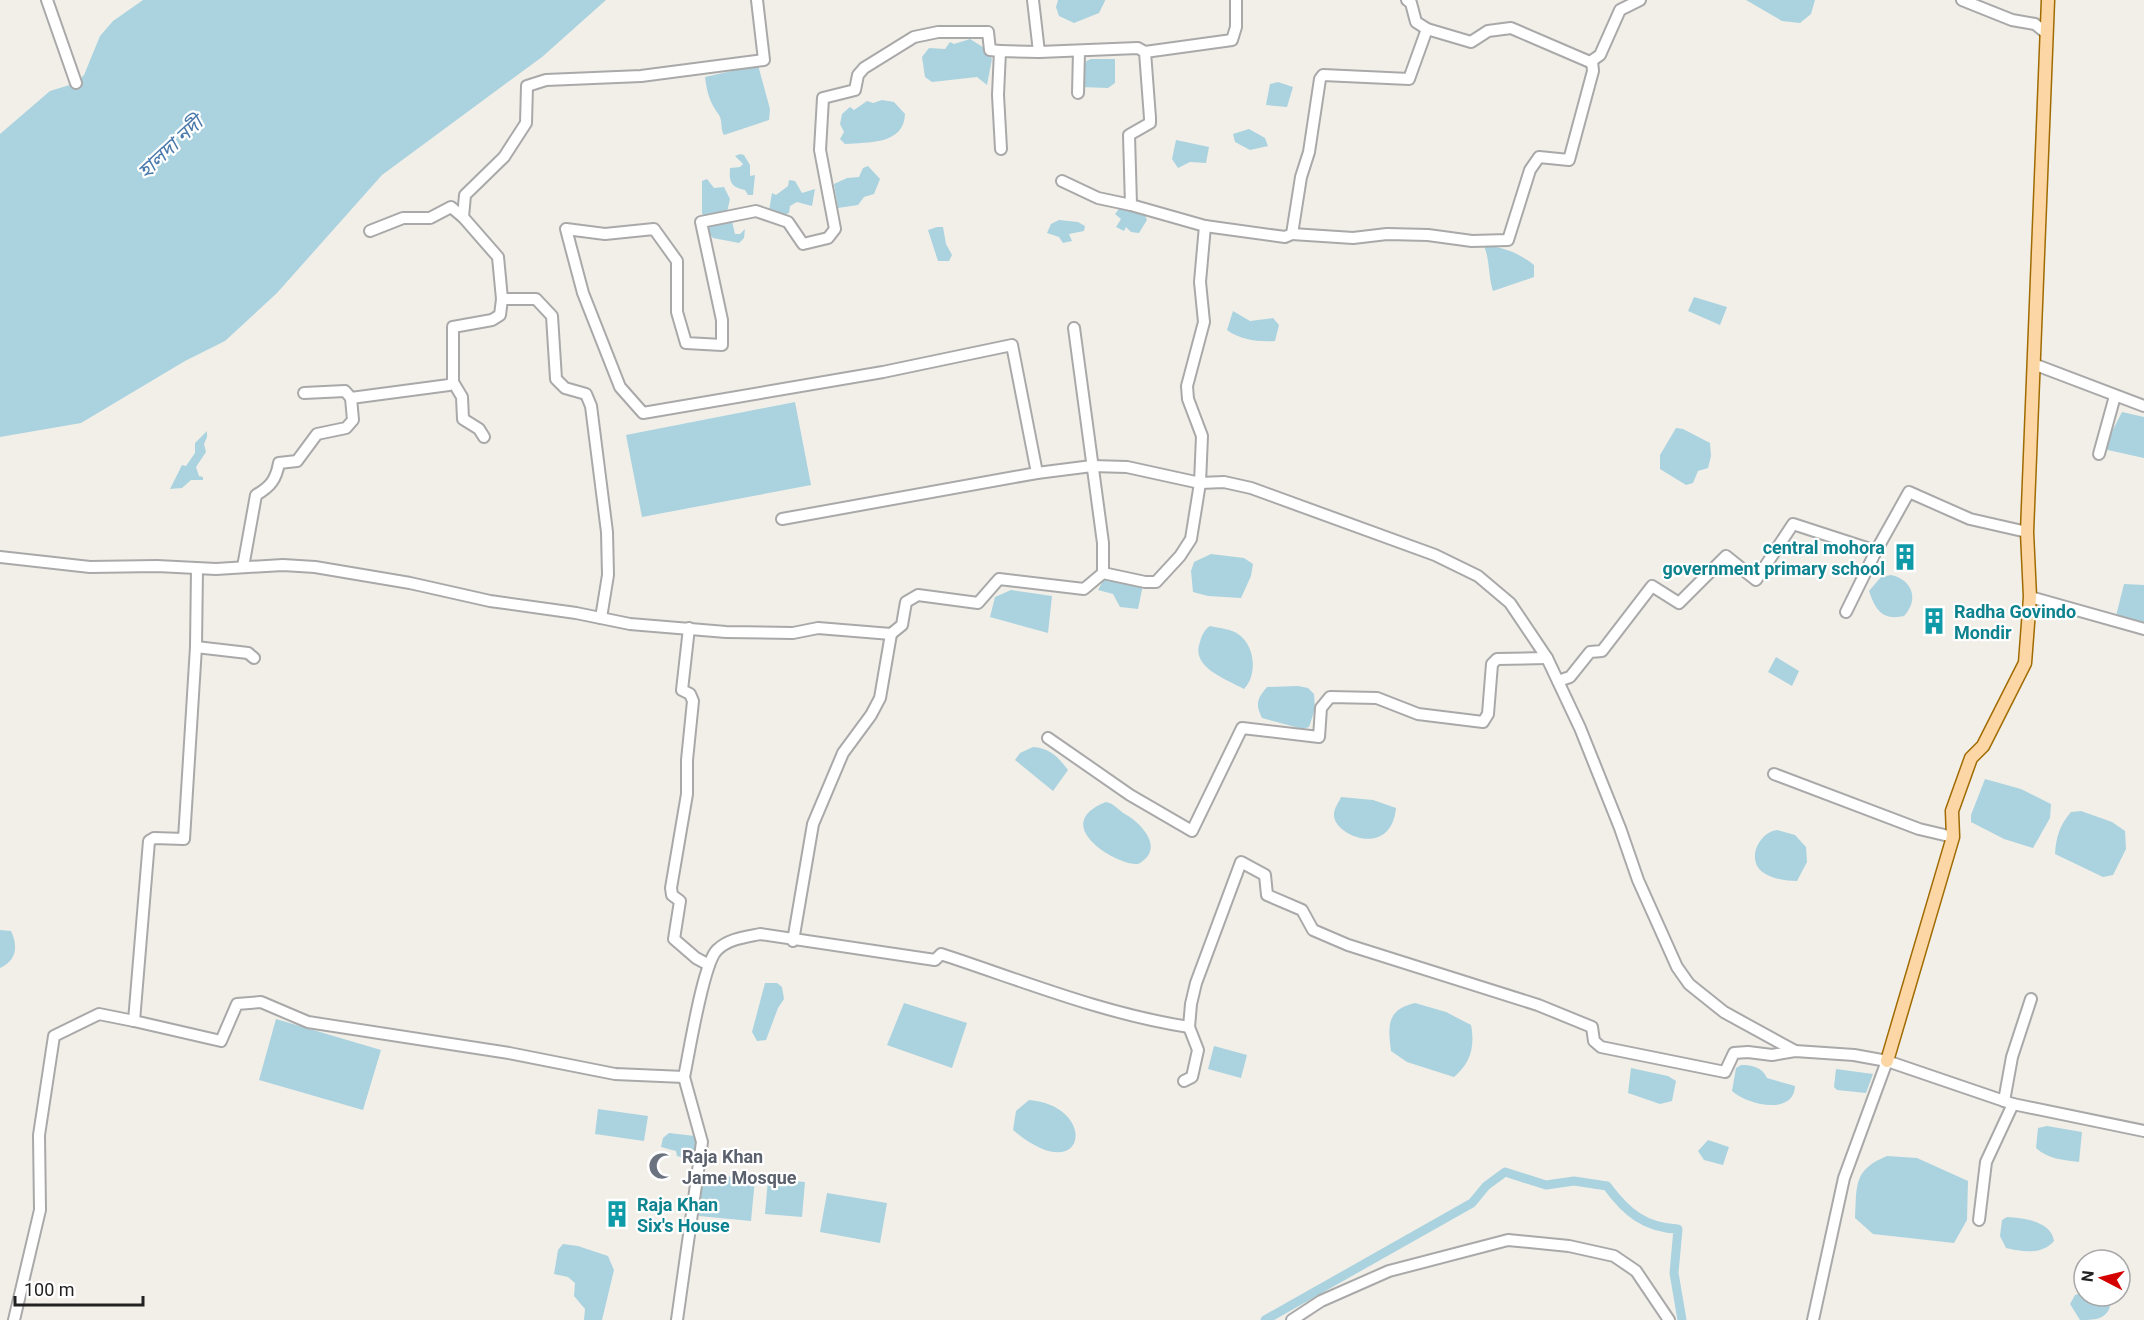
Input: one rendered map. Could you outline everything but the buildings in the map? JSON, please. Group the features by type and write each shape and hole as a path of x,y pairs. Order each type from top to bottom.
{"main road":[{"path":"1887,1061 1953,837 1952,811 1971,758 1983,746 2025,663 2030,597 2027,532 2036,365 2048,0"}],"street":[{"path":"47,0 76,83"},
{"path":"463,217 465,195 504,157 526,123 527,86 546,80 641,76 764,60 765,50 757,0"},
{"path":"1033,0 1039,52"},
{"path":"1037,473 1012,345 883,372 643,412 620,387 583,293 566,229 605,234 654,229 677,261 677,312 686,344 722,345 722,320 701,222 756,211 788,222 803,244 828,238 835,229 820,150 823,99 855,90 858,75 864,68 921,35 938,32 988,32 990,50 1000,51 1079,52 1138,48 1145,52 1232,40 1236,27 1236,0"},
{"path":"1407,0 1412,3 1416,22 1428,29 1471,42 1488,32 1510,28 1592,62"},
{"path":"1592,62 1600,55 1620,10 1640,0"},
{"path":"1968,1 2012,20 2035,24 2046,33"},
{"path":"1292,234 1301,177 1309,152 1320,79 1327,74 1409,79 1428,29"},
{"path":"1000,51 998,95 1001,149"},
{"path":"1078,93 1079,52"},
{"path":"1131,205 1129,135 1150,123 1145,52"},
{"path":"1062,181 1098,198 1205,225 1275,236 1285,237 1292,234 1353,238 1387,234 1428,235 1472,241 1508,240 1530,170 1539,157 1569,160 1593,70 1592,62"},
{"path":"370,231 403,218 430,218 451,207 463,217 498,257 502,299 500,315 492,320 453,327 453,382 462,397 463,419 479,429 484,437"},
{"path":"1103,573 1145,582 1156,582 1162,578 1191,539 1200,483 1202,436 1188,399 1186,386 1204,322 1200,282 1205,225"},
{"path":"502,299 536,299 552,316 556,379 565,388 586,394 591,406 607,532 608,575 601,618"},
{"path":"793,941 813,824 843,753 871,716 880,698 891,634 902,625 906,602 918,595 978,603 999,579 1084,589 1103,573 1103,543 1074,328"},
{"path":"2036,365 2144,406"},
{"path":"351,398 453,382"},
{"path":"243,567 256,495 268,488 277,476 279,463 297,461 317,434 345,428 353,420 351,398 345,392 304,393"},
{"path":"2098,454 2115,396"},
{"path":"782,519 1037,473 1092,466 1126,467 1200,483 1224,482 1251,488 1435,555 1478,576 1510,603 1547,658 1620,828 1638,880 1677,968 1689,984 1707,1000 1795,1051"},
{"path":"1846,612 1909,492 1977,521 2027,532"},
{"path":"1558,681 1570,676 1590,652 1602,651 1652,586 1679,603 1726,556 1756,580 1794,524 1876,551"},
{"path":"0,557 90,567 157,566 198,569 315,567 410,583 490,602 630,624 793,633 818,628 844,628 891,634"},
{"path":"134,1021 148,846 154,838 184,838 196,647 198,569"},
{"path":"2030,597 2144,629"},
{"path":"689,628 682,690 690,694 693,701 687,760 687,794 671,888 672,895 680,901 674,939 696,958 709,964"},
{"path":"196,647 248,653 254,658"},
{"path":"1048,738 1130,795 1192,831 1242,728 1319,737 1321,708 1330,697 1377,698 1418,714 1483,722 1488,714 1492,664 1497,659 1547,658"},
{"path":"1774,774 1918,829 1953,837"},
{"path":"1184,1081 1192,1077 1198,1050 1190,1027 1196,983 1241,862 1265,875 1267,895 1302,910 1313,930 1382,957 1468,981 1566,1014 1592,1027 1594,1041 1601,1047 1725,1072 1734,1053 1772,1054 1795,1051 1854,1055 1887,1061 2008,1102 2144,1131"},
{"path":"677,1320 702,1142 684,1077 709,964 714,952 724,944 760,934 781,936 793,941 935,960 941,954 1065,997 1165,1023 1190,1027"},
{"path":"1979,1220 1986,1162 2008,1102 2012,1058 2031,999"},
{"path":"14,1320 40,1210 39,1135 54,1036 99,1014 220,1041 237,1004 261,1002 308,1022 509,1053 615,1074 684,1077"},
{"path":"1813,1320 1845,1178 1887,1061"},
{"path":"1292,1320 1322,1301 1389,1271 1508,1239 1569,1246 1614,1256 1636,1271 1669,1320"}],"water":[{"name":"হালদা নদী","path":"143,0 606,0 542,57 382,175 277,293 225,341 185,361 81,423 0,437 0,134 50,91 76,83 84,75 100,36 113,21"},
{"path":"1058,0 1105,1 1099,13 1074,23 1059,16 1056,7"},
{"path":"1746,0 1815,0 1811,14 1800,23 1782,21"},
{"path":"970,39 986,49 992,59 987,85 977,77 932,82 925,77 922,57 929,48 945,49 950,42 954,44"},
{"path":"1091,59 1115,59 1115,83 1108,88 1080,87 1081,67"},
{"path":"758,65 770,109 769,120 724,135 720,118 709,98 705,77"},
{"path":"1278,82 1293,87 1287,107 1266,105 1270,84"},
{"path":"882,100 894,102 905,114 903,124 898,131 892,137 883,140 845,144 840,139 844,132 840,124 842,114 850,107 854,110 867,101 873,103"},
{"path":"1249,129 1265,138 1268,146 1250,150 1235,142 1233,134"},
{"path":"1176,140 1209,147 1206,163 1190,162 1178,168 1172,159"},
{"path":"744,155 750,165 750,176 755,175 753,195 748,195 745,190 734,185 730,177 730,168 740,167 743,164 735,156"},
{"path":"868,166 880,179 874,194 864,197 858,205 838,208 834,184 847,178 859,177 863,168"},
{"path":"707,179 714,188 724,187 730,199 727,212 708,217 702,214 702,181"},
{"path":"789,180 795,181 802,193 815,189 812,206 797,202 790,206 789,213 784,215 769,211 772,193 776,195 788,186"},
{"path":"1119,209 1145,215 1147,220 1139,233 1131,232 1126,227 1124,231 1116,227 1121,219 1115,214"},
{"path":"731,217 735,234 740,234 745,229 744,238 739,243 713,238 708,232 709,224"},
{"path":"1059,220 1078,222 1085,226 1084,231 1069,234 1072,241 1063,243 1059,237 1047,233 1051,224"},
{"path":"943,227 946,244 952,255 949,261 938,261 928,230"},
{"path":"1484,246 1504,249 1523,257 1534,265 1534,277 1493,291"},
{"path":"1694,297 1727,307 1720,325 1688,311"},
{"path":"1233,311 1250,321 1273,318 1279,325 1275,341 1250,340 1227,330"},
{"path":"795,402 811,485 642,517 626,435"},
{"path":"2122,412 2144,417 2144,458 2103,449"},
{"path":"1676,428 1683,429 1710,443 1711,456 1708,468 1698,471 1693,483 1686,485 1660,469 1660,455"},
{"path":"207,431 204,444 206,452 196,467 203,480 191,480 182,488 170,489 182,465 186,466 195,453 195,443"},
{"path":"1211,554 1244,558 1253,564 1251,576 1241,598 1208,596 1193,592 1191,571 1194,562"},
{"path":"1891,575 1904,581 1911,591 1911,604 1904,616 1890,617 1880,612 1869,591 1881,577"},
{"path":"1105,577 1143,585 1138,609 1120,607 1113,594 1098,590"},
{"path":"2124,584 2144,585 2144,624 2116,616"},
{"path":"1011,590 1052,596 1048,633 990,617 995,597"},
{"path":"1210,626 1235,632 1248,645 1253,668 1244,689 1212,671 1200,658 1198,651 1201,639"},
{"path":"1776,657 1799,671 1792,686 1768,672"},
{"path":"1267,687 1308,688 1314,694 1315,709 1309,727 1303,729 1262,718 1258,702"},
{"path":"1033,747 1053,754 1068,770 1053,791 1015,760 1020,753"},
{"path":"1985,779 2021,789 2051,804 2050,818 2033,848 2004,839 1971,822 1971,815"},
{"path":"1341,797 1373,800 1396,808 1392,824 1384,834 1374,838 1351,835 1336,822 1334,812"},
{"path":"1106,802 1114,805 1138,823 1148,836 1150,850 1147,857 1140,863 1132,864 1107,854 1086,834 1083,823 1089,812"},
{"path":"2081,811 2112,822 2125,831 2126,849 2113,875 2103,877 2055,854 2061,826 2071,812"},
{"path":"1777,830 1795,835 1806,847 1807,862 1797,881 1767,875 1758,868 1755,862 1760,841 1770,832"},
{"path":"0,930 11,931 15,942 15,952 10,961 0,968"},
{"path":"765,983 777,983 782,987 784,999 778,1008 766,1040 757,1041 752,1032"},
{"path":"904,1003 967,1023 952,1068 887,1045"},
{"path":"1415,1003 1446,1012 1471,1025 1470,1054 1460,1072 1454,1077 1407,1062 1391,1051 1389,1034 1391,1020 1399,1010"},
{"path":"276,1019 381,1050 363,1110 259,1080"},
{"path":"1214,1046 1247,1055 1241,1078 1208,1069"},
{"path":"1741,1065 1756,1067 1767,1078 1795,1086 1793,1095 1787,1101 1769,1105 1739,1096 1732,1091 1736,1068"},
{"path":"1631,1068 1668,1076 1676,1081 1672,1101 1660,1104 1628,1093"},
{"path":"1836,1069 1873,1074 1866,1093 1837,1090 1834,1087"},
{"path":"1029,1100 1052,1106 1067,1116 1074,1128 1075,1140 1069,1149 1056,1152 1038,1147 1013,1130 1016,1111"},
{"path":"598,1109 648,1116 644,1141 595,1134"},
{"path":"2047,1126 2082,1132 2079,1162 2051,1157 2036,1148 2038,1128"},
{"path":"669,1133 695,1136 696,1148 688,1159 677,1156 676,1151 661,1147 663,1138"},
{"path":"1708,1140 1729,1147 1723,1165 1704,1160 1698,1151"},
{"path":"1887,1156 1917,1158 1968,1181 1967,1220 1954,1243 1873,1234 1855,1218 1857,1188 1862,1173 1876,1161"},
{"path":"702,1174 755,1179 751,1221 699,1216"},
{"path":"768,1179 805,1182 802,1217 765,1214"},
{"path":"827,1193 887,1203 880,1243 820,1232"},
{"path":"2007,1217 2042,1225 2052,1234 2054,1241 2044,1249 2038,1250 2025,1251 2006,1248 2000,1236 2002,1220"},
{"path":"563,1244 578,1246 608,1256 614,1270 602,1320 584,1320 585,1309 574,1296 575,1283 568,1277 554,1274 558,1250"},
{"path":"2072,1308 2110,1308 2102,1317 2080,1320"}],"waterway":[{"path":"1265,1320 1472,1203 1486,1186 1505,1172 1546,1185 1574,1181 1607,1186 1621,1204 1637,1217 1656,1226 1678,1229 1674,1273 1682,1320"}],"place":[{"name":"central mohora government primary school","path":"1905,557"},
{"name":"Radha Govindo Mondir","path":"1934,621"},
{"name":"Raja Khan Jame Mosque","path":"662,1166"},
{"name":"Raja Khan Six's House","path":"617,1214"}]}
